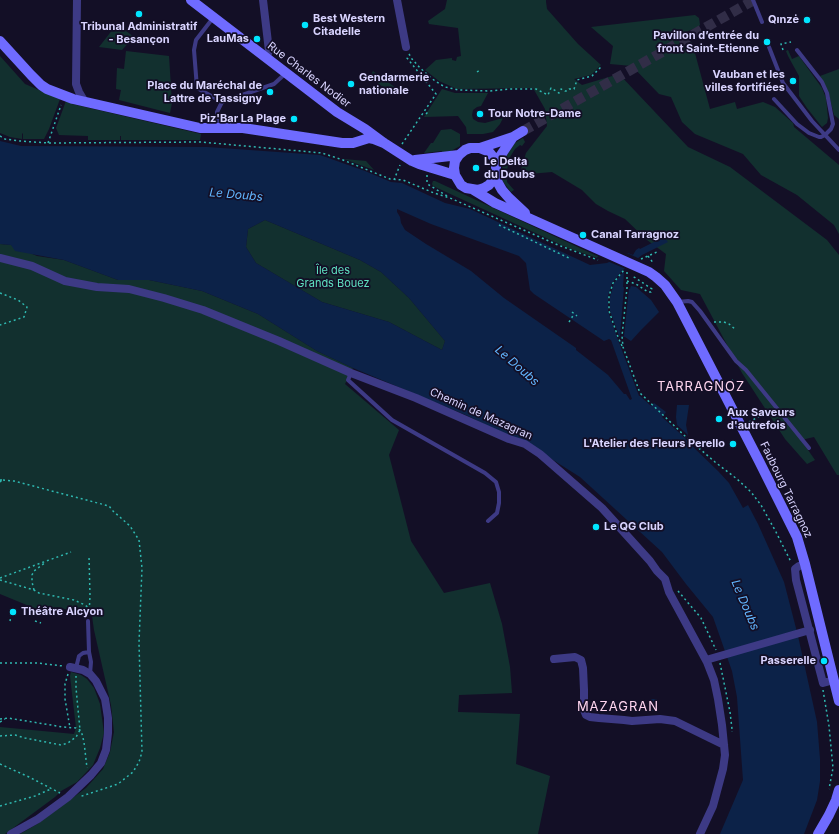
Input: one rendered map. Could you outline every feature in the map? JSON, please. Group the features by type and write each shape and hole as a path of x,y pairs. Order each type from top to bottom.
{"main road":[{"name":"Rue Charles Nodier","path":"191,0 337,112 366,129 384,143 412,161 455,175"},
{"path":"0,41 41,85 47,89 73,99 200,128 243,128 342,143 353,143 368,138 384,143"},
{"path":"480,148 490,153 494,158 496,164 495,175 489,185 484,188 478,190 466,188 461,184 455,175 455,161 459,155 470,148 480,148 513,137 523,131"},
{"path":"496,164 513,137"},
{"path":"412,161 459,155"},
{"name":"Faubourg Tarragnoz","path":"495,175 502,190 533,219"},
{"name":"Faubourg Tarragnoz","path":"472,189 495,203 613,255 636,269 649,272 656,276 665,285 677,302 794,529 805,564 839,701"},
{"path":"818,834 836,800 839,790"}],"street":[{"path":"77,0 76,84 85,102"},
{"path":"263,0 269,51 266,58"},
{"path":"398,0 406,47"},
{"name":"Chemin de Mazagran","path":"0,258 32,266 65,281 97,287 129,289 203,310 352,373 423,401 509,439 525,444 540,454 602,508 665,579 669,592 706,660 714,680 718,699 725,755 721,778 713,806 700,834"},
{"path":"805,564 795,569 807,631 823,683 834,680"},
{"path":"706,660 807,631"},
{"path":"554,659 575,657 581,660 584,675 584,710 586,714 598,718 632,721 660,719 675,721 724,745"},
{"path":"11,834 38,819 68,797 101,763 106,750 108,718 105,699 96,681 90,674 83,670 73,668"}],"lane":[{"path":"753,0 762,22"},
{"path":"213,17 196,40 194,50 197,88 222,102"},
{"path":"769,47 783,82 812,121 839,150"},
{"path":"774,98 797,124 809,133 819,137 825,135 831,129 833,124 827,93 822,82 797,50"},
{"path":"221,128 217,119 217,112 222,102 274,84 286,73"},
{"path":"677,302 692,302 736,360 746,370 809,448"},
{"path":"352,373 348,380 392,420 485,473 496,482 499,492 497,513 488,521"},
{"path":"88,621 89,652 91,662 90,674"},
{"path":"73,668 79,656 83,653 89,652"}],"path":[{"path":"114,28 118,24"},
{"path":"783,50 781,44 791,42 790,40"},
{"path":"406,47 412,59 435,81 446,87 459,90 490,91 536,89 548,95 551,88 559,93 561,89 565,91 574,89 577,80 592,76 602,66"},
{"path":"402,145 436,94 407,58 406,47"},
{"path":"48,143 61,106"},
{"path":"426,114 429,111"},
{"path":"0,136 5,139 48,143 201,142 322,153 394,180 403,180 434,194 450,198"},
{"path":"394,180 401,163"},
{"path":"427,174 426,178 428,185 450,198 558,245 597,260 601,260"},
{"path":"499,225 571,259"},
{"path":"648,256 652,262"},
{"path":"623,347 622,336 627,281 636,284 648,292 651,292 652,289 634,277 633,273 636,269"},
{"path":"623,271 613,283 609,296 609,311 640,393 686,437 715,462 738,479 751,492 761,505 795,569"},
{"path":"0,293 18,300 27,308 24,317 0,325"},
{"path":"572,312 577,316"},
{"path":"569,322 574,314"},
{"path":"708,323 717,321 724,322 735,329"},
{"path":"749,421 760,416"},
{"path":"0,481 14,481 109,506 113,512 130,526 139,540 142,568 139,643 142,752 139,762 133,772 118,784 82,797 68,797 0,764"},
{"path":"0,579 72,552"},
{"path":"0,579 39,592 74,600 89,608 89,556"},
{"path":"34,590 32,575 34,571 48,561"},
{"path":"10,622 11,616"},
{"path":"35,621 41,623"},
{"path":"0,663 37,663 73,668"},
{"path":"70,728 65,699 65,684 73,668"},
{"path":"73,668 80,730 84,742 88,769 91,775"},
{"path":"823,683 822,692 829,726 833,768 829,792"},
{"path":"0,721 8,718 76,728 80,730"},
{"path":"0,736 15,734 25,738 61,745 68,743 76,737 80,730"},
{"path":"0,806 35,796 51,789"}],"green space":[{"path":"447,0 546,0 547,9 578,44 601,65 591,75 574,79 582,85 619,74 688,147 730,167 827,240 839,255 839,475 837,475 814,437 801,440 815,460 807,464 785,439 742,373 700,294 681,290 664,271 666,254 647,240 625,219 596,204 582,190 552,172 519,176 526,153 547,126 545,109 533,88 457,89 439,81 425,70 436,60 452,58 452,60 456,61 457,57 461,56 458,28 429,24 428,21 445,9"},
{"path":"695,15 699,18 700,25 686,32 689,43 692,42 710,109 735,102 737,109 763,102 775,107 793,123 794,127 839,165 839,234 834,225 797,195 761,175 743,154 695,134 682,122 671,97 659,94 632,66 610,64 613,46 591,27"},
{"path":"117,24 134,37 122,50 99,47"},
{"path":"788,50 792,59 799,56 822,88 826,98 828,118 827,123 822,127 799,96 799,76 788,56 786,51"},
{"path":"126,51 169,56 172,103 170,113 119,100 121,90 116,89 117,68 124,69"},
{"path":"0,56 25,84 60,99 44,139 23,139 22,133 22,139 10,137 0,133"},
{"path":"839,69 839,119 834,115 828,91 820,76"},
{"path":"373,71 396,88 393,92 378,84 379,81 370,76"},
{"path":"442,89 455,93 488,93 481,106 473,110 473,119 478,122 485,123 503,118 500,124 493,132 483,134 467,134 466,127 458,116 424,117"},
{"path":"66,101 72,104 201,134 200,140 121,140 120,136 120,140 88,140 88,136 59,135 56,128"},
{"path":"451,129 460,134 460,146 451,151 442,153 442,151 424,153 431,143 433,143 441,130"},
{"path":"523,138 525,142 522,146 520,145 515,149 510,157 507,170 507,182 514,190 511,192 501,178 503,161 515,143"},
{"path":"344,159 366,161 374,170"},
{"path":"433,181 598,256 597,258 568,248 433,186"},
{"name":"Île des Grands Bouez","path":"265,220 360,260 381,272 409,298 445,341 442,350 389,322 322,302 256,263 246,247 248,229"},
{"path":"0,244 11,245 37,256 64,260 118,280 149,280 202,291 258,314 317,351 353,368 345,384 399,430 389,455 411,541 444,593 490,583 502,624 510,667 512,693 459,695 458,712 520,714 516,764 550,776 538,834 20,834 39,823 86,788 103,769 110,752 114,732 111,705 92,616 57,607 51,615 0,594"},
{"path":"71,672 81,675 87,679 94,688 100,704 104,733 93,765 77,782 61,791 5,834 0,834 0,727 74,734 76,728 70,676"}],"water":[{"name":"Le Doubs","path":"0,141 21,146 207,147 320,155 391,182 402,183 445,203 470,209 590,265 607,263 628,253 633,255 639,248 640,249 664,237 668,242 642,255 623,270 623,287 630,289 631,286 636,287 651,300 659,312 631,341 625,337 617,337 639,396 651,406 654,403 666,412 662,417 674,428 677,425 677,405 689,405 686,425 688,435 685,439 729,483 743,508 748,505 784,582 798,636 817,722 820,759 820,781 817,800 804,834 720,834 743,780 737,697 732,671 713,617 662,552 580,477 542,453 468,416 353,368 317,351 258,314 202,291 149,280 118,280 64,260 15,251 11,245 0,244","holes":["397,209 431,224 519,256 526,263 530,290 534,294 604,341 609,339 611,340 632,399 630,400 608,375 576,350 576,348 504,298 471,271 405,230 401,223","265,220 360,260 381,272 409,298 445,341 442,350 389,322 322,302 256,263 246,247 248,229"]},
{"path":"651,699 657,699 657,711 651,711"}],"pier":[{"path":"627,253 640,259 626,269 607,261"},
{"path":"623,270 624,271 614,283 610,297 610,311 619,336 617,337 608,311 608,296 612,283"},
{"path":"624,287 629,288 624,336 620,336"},
{"path":"677,425 688,435 685,438 674,428"}],"tunnel":[{"path":"523,131 754,0"}],"place":[{"name":"Tribunal Administratif - Besançon","path":"139,14"},
{"name":"Qınzė","path":"807,20"},
{"name":"Best Western Citadelle","path":"305,25"},
{"name":"LauMas","path":"257,39"},
{"name":"Pavillon d’entrée du front Saint-Etienne","path":"767,42"},
{"name":"Vauban et les villes fortifiées","path":"793,81"},
{"name":"Gendarmerie nationale","path":"351,84"},
{"name":"Place du Maréchal de Lattre de Tassigny","path":"270,92"},
{"name":"Tour Notre-Dame","path":"480,114"},
{"name":"Piz'Bar La Plage","path":"294,119"},
{"name":"Le Delta du Doubs","path":"476,168"},
{"name":"Canal Tarragnoz","path":"583,235"},
{"name":"Aux Saveurs d'autrefois","path":"719,419"},
{"name":"L'Atelier des Fleurs Perello","path":"733,444"},
{"name":"Le QG Club","path":"596,527"},
{"name":"Théâtre Alcyon","path":"13,612"},
{"name":"Passerelle","path":"824,661"}],"district":[{"name":"TARRAGNOZ","path":"701,387"},
{"name":"MAZAGRAN","path":"618,707"}]}
